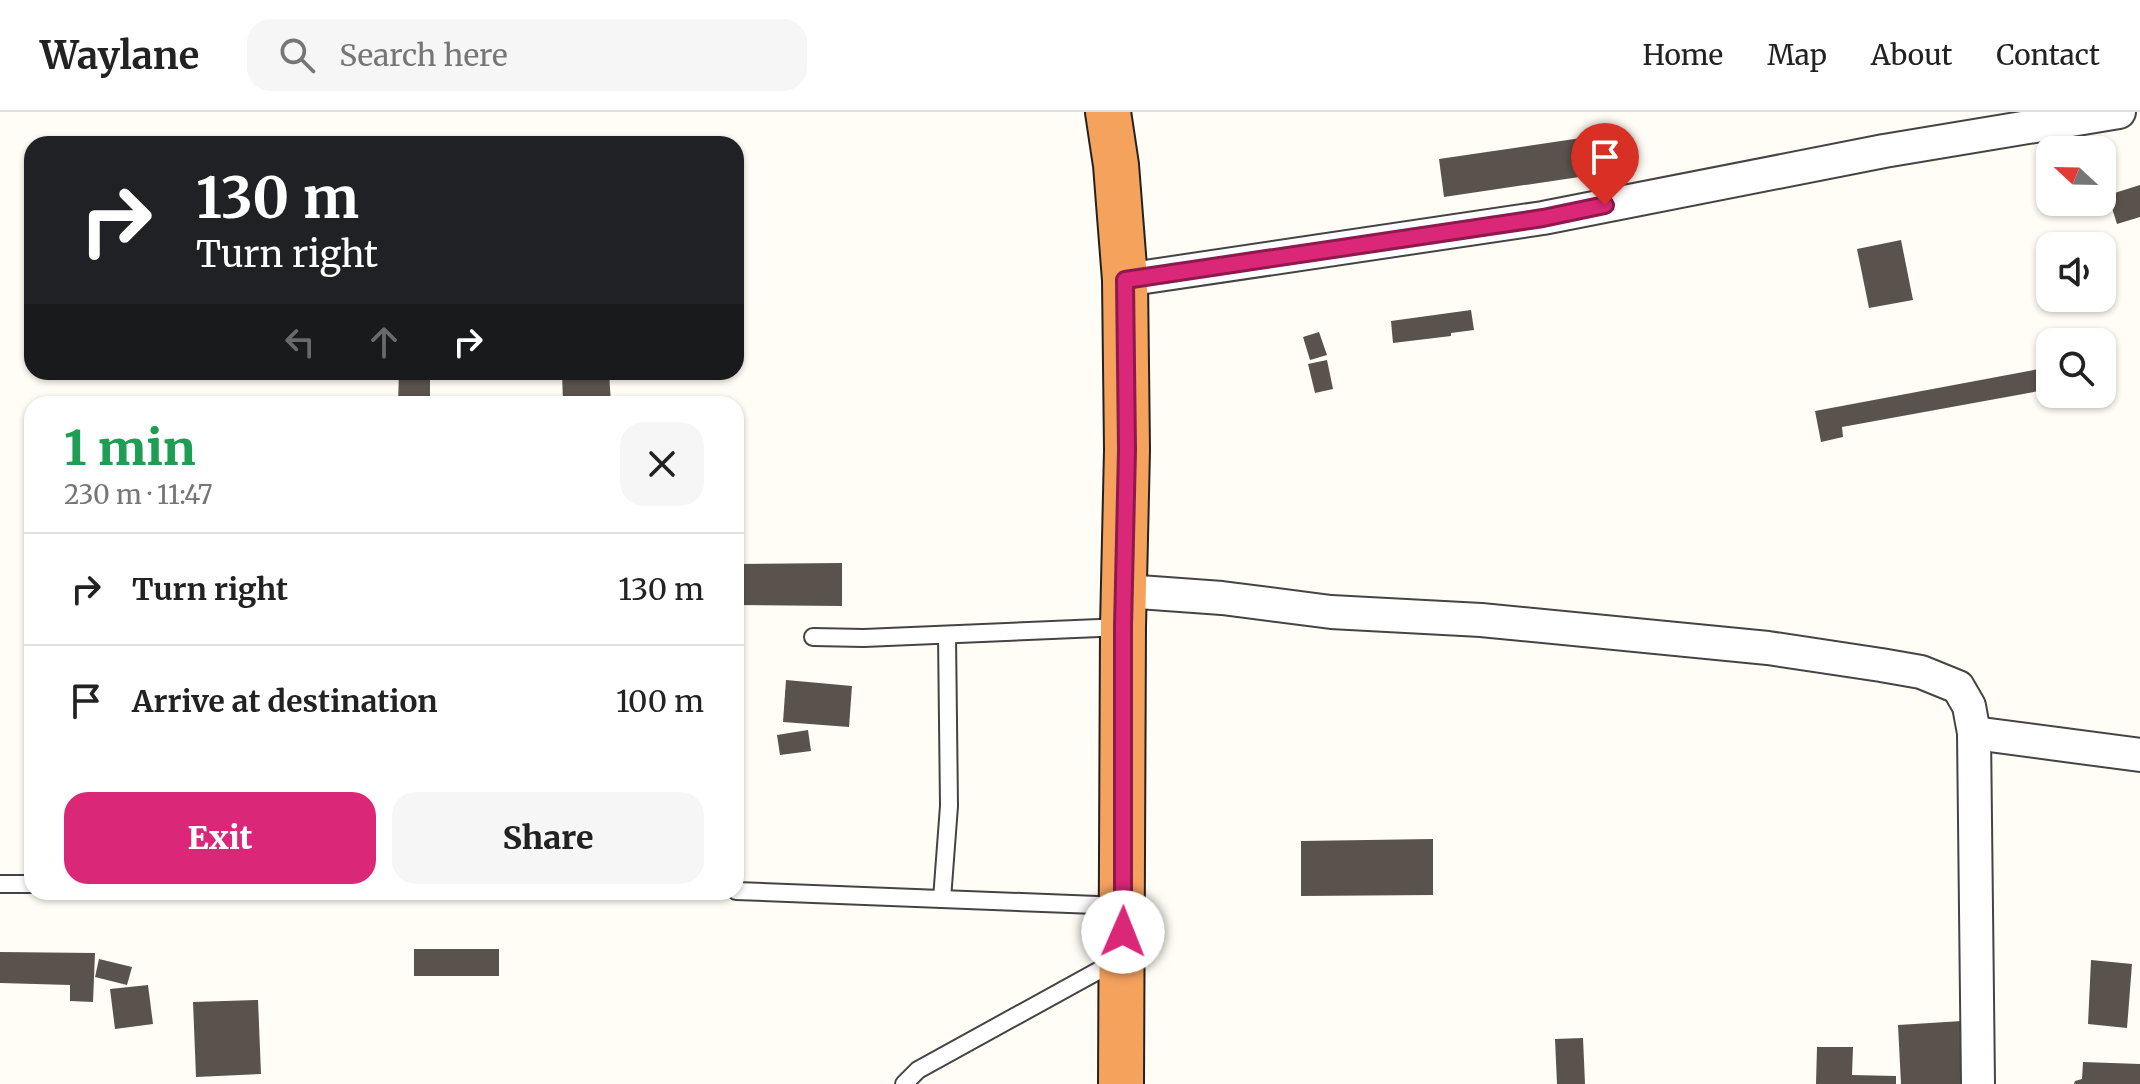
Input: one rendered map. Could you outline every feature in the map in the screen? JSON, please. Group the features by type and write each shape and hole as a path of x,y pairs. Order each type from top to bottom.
{"highway":[{"path":"1108,112 1116,165 1125,280 1127,450 1121,1084"}],"street":[{"path":"1125,280 1543,218 1884,151 2119,112"},
{"path":"1124,609 1222,598 1331,612 1481,620 1768,648 1921,672 1958,687 1969,706 1974,733 1978,1084"},
{"path":"1974,733 2140,755"}],"lane":[{"path":"813,637 947,635 1124,609"},
{"path":"942,899 949,806 947,635"},
{"path":"0,884 24,884"},
{"path":"744,891 1124,906"},
{"path":"904,1084 918,1070 1123,958"}],"building":[{"path":"1581,138 1586,176 1444,197 1439,159"},
{"path":"2140,185 2140,217 2117,224 2116,192"},
{"path":"1901,240 1913,300 1869,308 1857,249"},
{"path":"1471,310 1474,330 1393,343 1391,321"},
{"path":"1319,332 1327,355 1310,360 1303,337"},
{"path":"1327,360 1333,389 1315,393 1308,364"},
{"path":"2036,370 2036,392 1842,427 1843,437 1821,442 1815,411"},
{"path":"399,380 430,380 430,396 398,396"},
{"path":"562,380 610,380 610,396 563,396"},
{"path":"842,563 842,606 744,605 744,564"},
{"path":"786,680 852,686 849,727 783,722"},
{"path":"808,730 811,751 780,755 777,735"},
{"path":"1433,839 1433,895 1301,896 1301,841"},
{"path":"414,949 499,949 499,976 414,976"},
{"path":"0,952 95,953 93,1002 70,1001 70,985 0,983"},
{"path":"99,959 132,967 127,985 95,977"},
{"path":"2091,960 2132,964 2127,1028 2088,1024"},
{"path":"148,985 153,1024 115,1029 110,989"},
{"path":"258,1000 261,1074 196,1077 193,1002"},
{"path":"1962,1021 1965,1084 1901,1084 1898,1025"},
{"path":"1583,1038 1585,1084 1557,1084 1555,1039"},
{"path":"1817,1047 1853,1047 1852,1075 1896,1076 1896,1084 1816,1084"},
{"path":"2083,1062 2140,1064 2140,1084 2074,1084 2082,1079"}],"route":[{"path":"1123,932 1123,627 1127,450 1125,280 1543,218 1605,205"}]}
